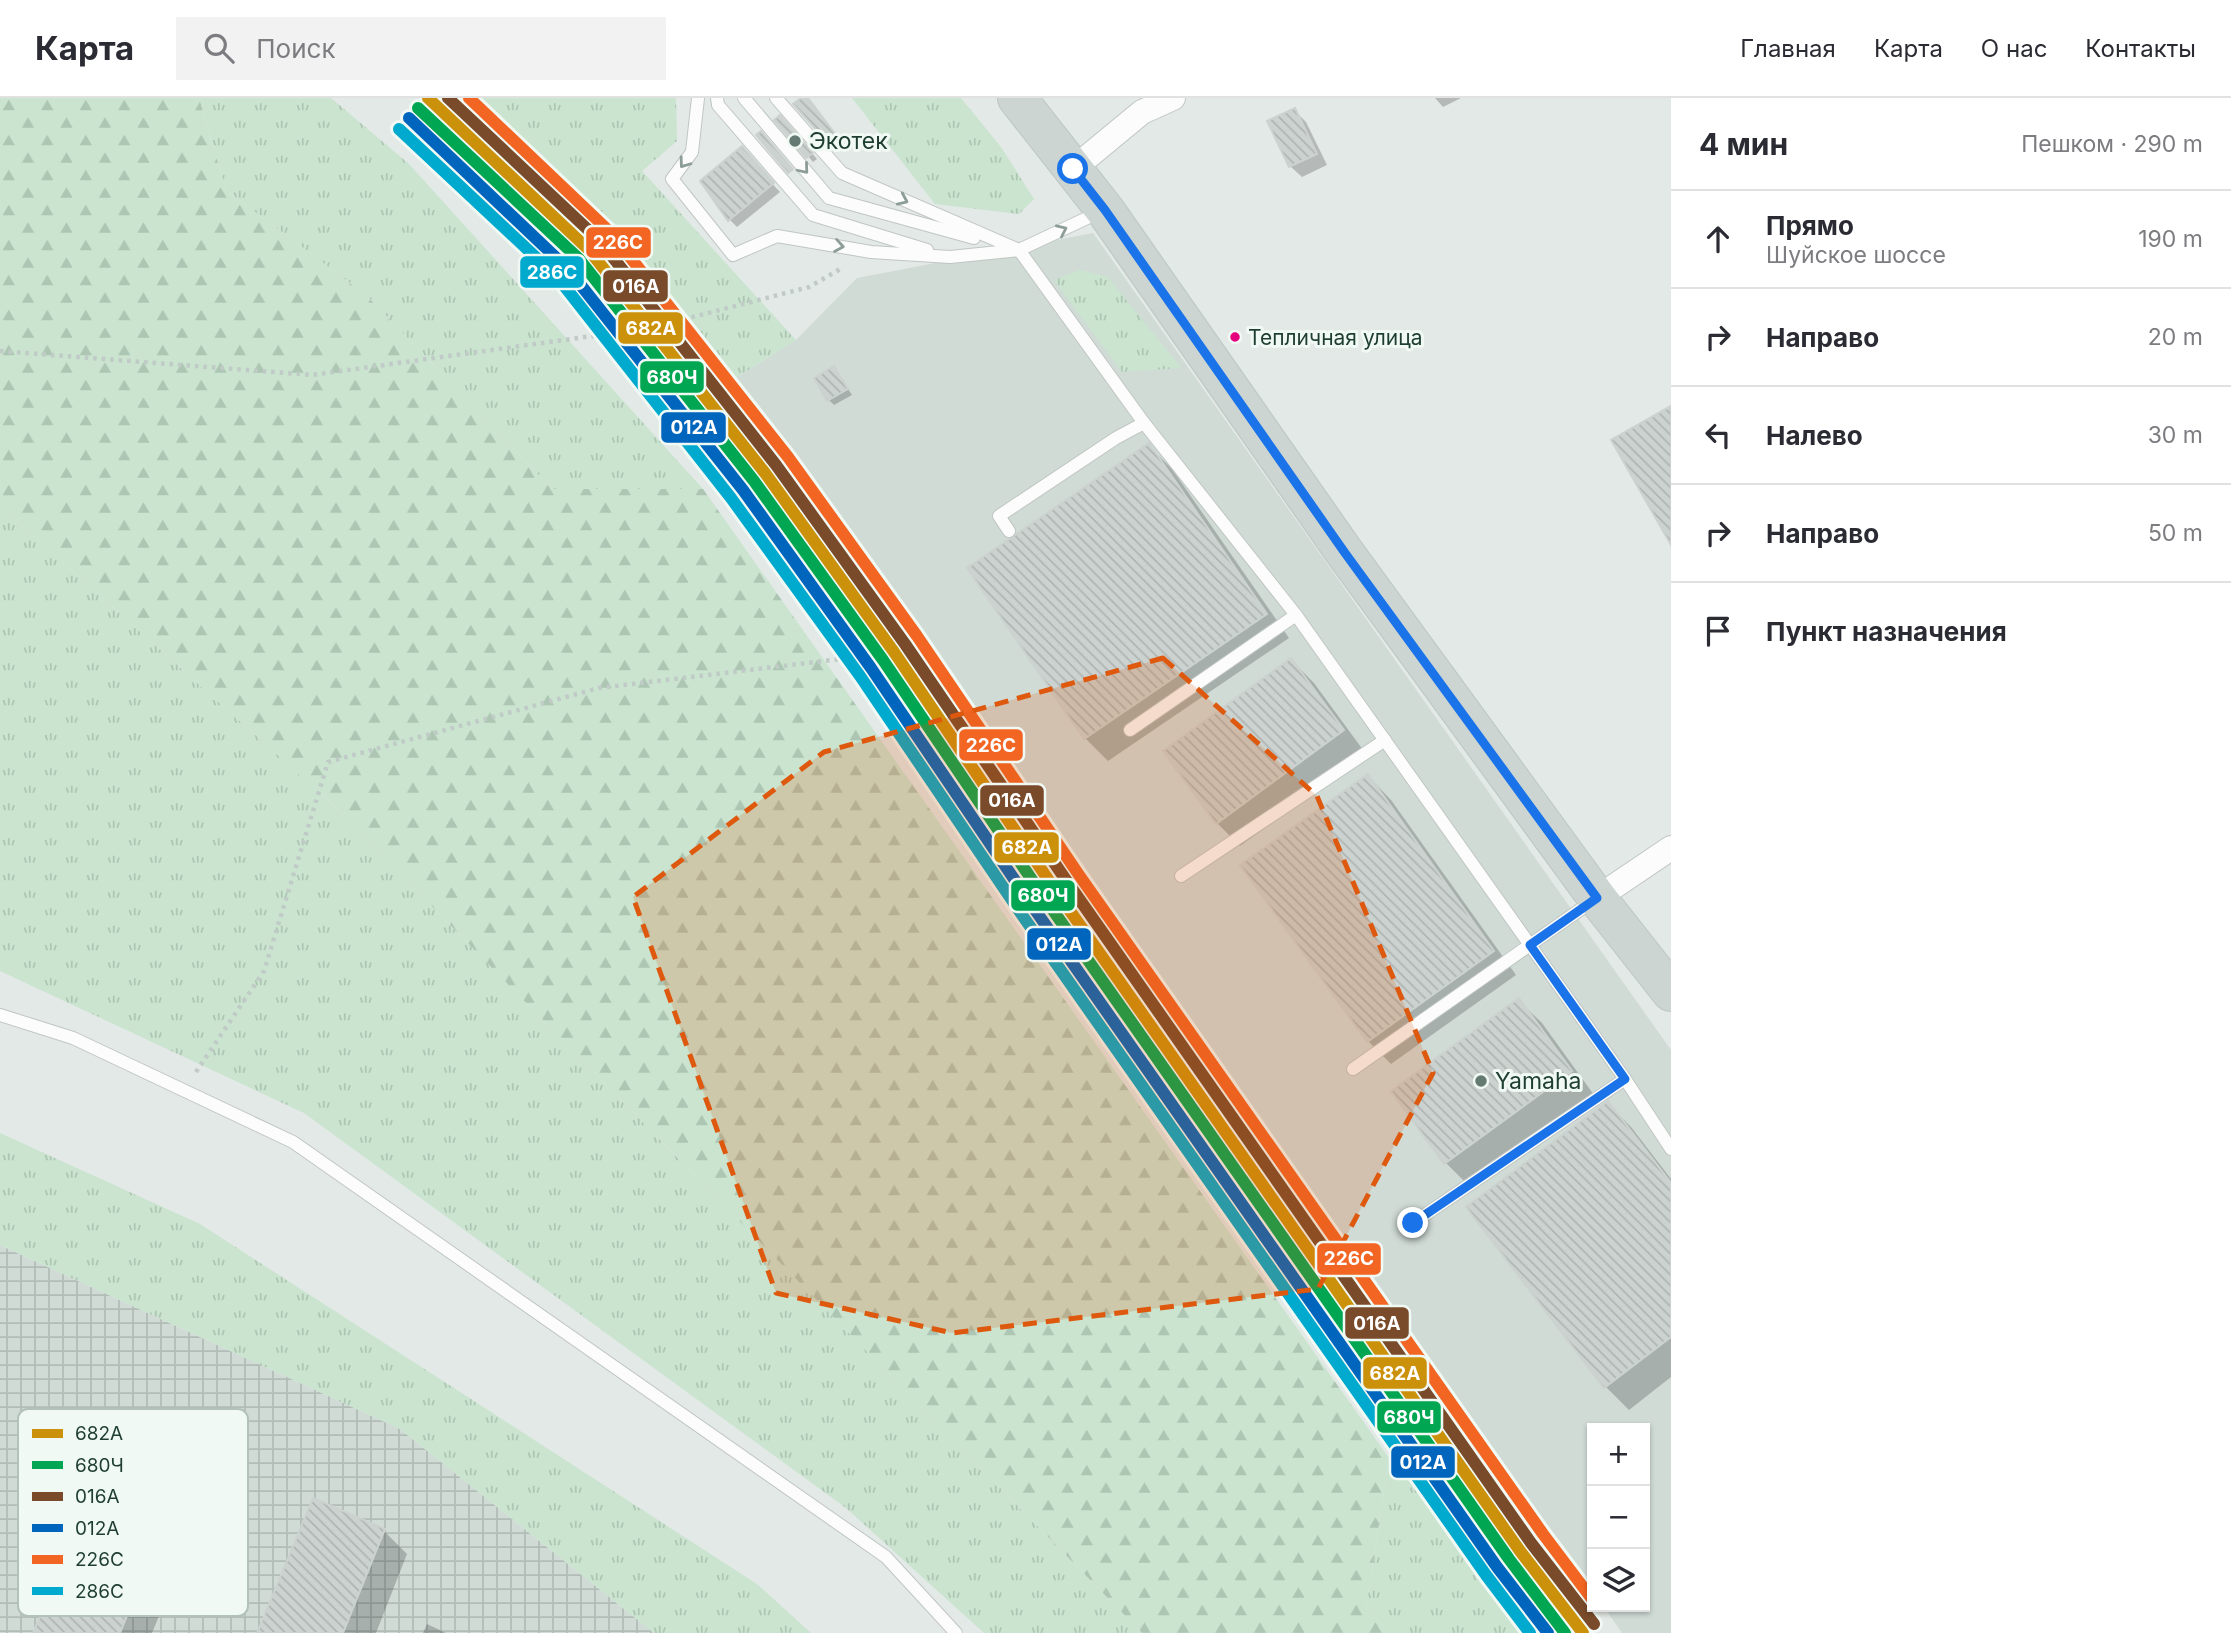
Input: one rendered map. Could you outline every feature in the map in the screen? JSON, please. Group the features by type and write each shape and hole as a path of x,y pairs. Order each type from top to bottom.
{"main road":[{"path":"1017,98 1105,210 1345,553 1597,898 1671,992"}],"street":[{"path":"1073,169 1138,105 1173,98"},
{"path":"1597,898 1671,848"}],"lane":[{"path":"698,98 692,152 672,179 733,255 777,236 871,252 950,257 1019,250 1105,210"},
{"path":"717,98 718,105 813,215 950,257"},
{"path":"744,98 829,198 1019,250"},
{"path":"776,98 842,173 1019,250 1143,423 1296,615 1625,1079 1671,1149"},
{"path":"1009,531 999,516 1143,423"},
{"path":"1130,730 1296,615"},
{"path":"1181,876 1385,740"},
{"path":"1353,1069 1597,898"},
{"path":"0,1014 73,1038 293,1142 886,1557 956,1633"},
{"path":"1413,1223 1625,1079"}],"path":[{"path":"0,351 312,375 650,328 809,287 871,252"},
{"path":"184,1090 264,971 328,762 599,688 924,649"}],"highlighted area":[{"path":"1163,658 1317,796 1433,1073 1318,1289 952,1333 776,1293 633,897 824,752"}],"shaded area":[{"path":"1093,233 1671,1050 1671,1633 1622,1633 1607,1612 1650,1612 1650,1423 1587,1423 1587,1584 729,382 796,340 857,278"},
{"path":"0,1245 400,1429 654,1633 0,1633"}],"green space":[{"path":"0,98 199,98 226,190 367,296 552,489 703,489 1389,1458 1366,1608 1390,1633 1142,1633 330,802 0,506"},
{"path":"199,98 331,98 409,164 703,489 552,489 367,296 226,190"},
{"path":"479,98 676,98 677,141 642,171 796,340 729,382"},
{"path":"852,98 961,98 1001,147 1034,199 1019,214 935,204"},
{"path":"1080,270 1108,277 1181,368 1122,372 1054,280"},
{"path":"0,506 330,802 1142,1633 984,1633 846,1508 304,1113 0,971"},
{"path":"0,1133 200,1224 757,1584 811,1633 654,1633 400,1429 0,1245"},
{"path":"1389,1458 1543,1633 1390,1633 1366,1608"}],"building":[{"path":"801,98 808,98 836,135 827,142 793,104"},
{"path":"1295,108 1317,154 1289,167 1267,121"},
{"path":"780,115 813,153 806,158 774,120"},
{"path":"761,131 793,169 788,173 756,135"},
{"path":"742,146 774,183 728,221 700,181"},
{"path":"834,366 848,389 827,401 814,378"},
{"path":"1671,406 1671,545 1611,440"},
{"path":"1149,443 1267,614 1084,739 967,568"},
{"path":"1291,658 1344,730 1216,824 1163,751"},
{"path":"1368,774 1494,951 1367,1042 1240,865"},
{"name":"Yamaha","path":"1519,998 1572,1071 1444,1164 1391,1091"},
{"path":"1608,1101 1671,1183 1671,1337 1604,1388 1466,1207"},
{"path":"313,1498 385,1529 343,1633 257,1633"},
{"path":"40,1616 127,1616 120,1633 33,1633"}],"transit line":[{"name":"682А","path":"428,98 589,250 765,473 894,652 1056,891 1520,1551 1583,1633"},
{"name":"016А","path":"448,98 600,241 776,465 905,644 1068,883 1531,1543 1594,1624"},
{"name":"226С","path":"469,98 611,233 788,457 917,636 1079,875 1543,1534 1587,1592"},
{"name":"680Ч","path":"418,108 579,259 754,481 883,660 1045,899 1509,1559 1565,1633"},
{"name":"012А","path":"409,118 568,269 743,490 871,668 1033,907 1497,1567 1548,1633"},
{"name":"286С","path":"399,129 558,278 731,498 860,676 1022,915 1486,1575 1530,1633"}],"place":[{"name":"Экотек","path":"795,141"},
{"name":"Тепличная улица","path":"1235,337"},
{"name":"Yamaha","path":"1481,1081"}],"route":[{"path":"1073,169 1105,210 1345,553 1597,898 1530,945 1625,1079 1413,1223"}]}
